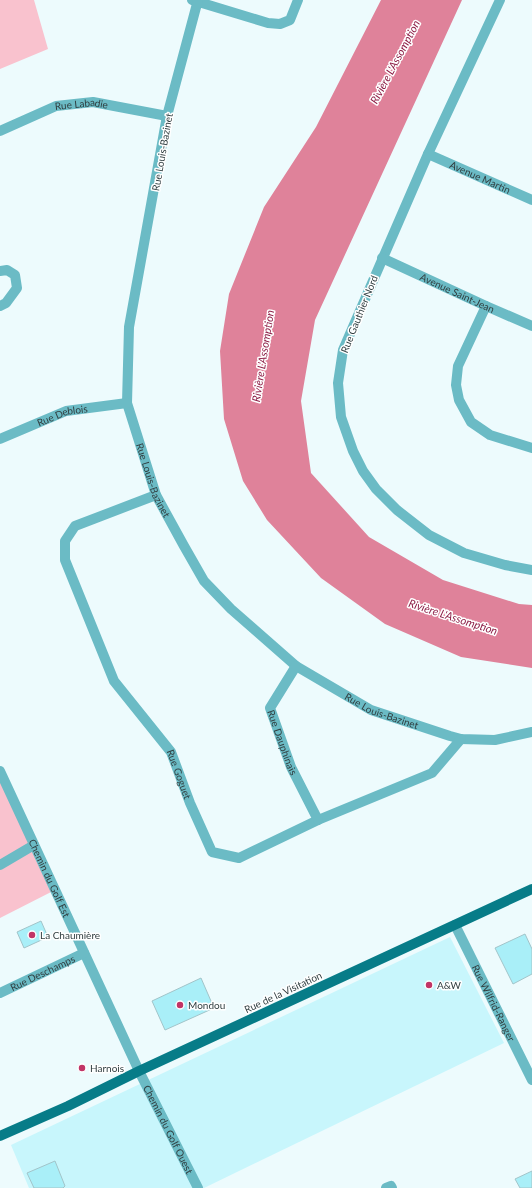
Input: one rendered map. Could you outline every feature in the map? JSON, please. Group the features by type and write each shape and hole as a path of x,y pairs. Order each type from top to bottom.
{"main road":[{"name":"Rue de la Visitation","path":"0,1136 68,1106 139,1071 532,890"}],"street":[{"path":"196,1 268,23 280,24 290,20 298,0"},
{"name":"Rue Gauthier Nord","path":"500,0 428,154 343,350 338,383 341,417 353,451 363,471 376,489 397,510 429,535 464,553 505,565 532,570"},
{"name":"Rue Louis-Bazinet","path":"196,1 167,116 129,328 127,403 156,495 204,581 231,609 296,666 371,710 450,736 462,739 494,740 532,732"},
{"name":"Rue Labadie","path":"0,131 56,106 93,102 167,116"},
{"name":"Avenue Martin","path":"428,154 532,200"},
{"name":"Avenue Saint-Jean","path":"382,258 532,326"},
{"path":"0,271 7,270 15,275 17,288 6,303 0,306"},
{"path":"486,306 458,366 456,385 459,400 471,422 490,435 532,448"},
{"name":"Rue Deblois","path":"0,439 66,411 127,403"},
{"name":"Rue Goguet","path":"156,495 75,526 65,541 65,560 114,681 171,752 190,803 212,852 239,858 318,820 432,773 462,739"},
{"name":"Rue Dauphinais","path":"296,666 270,708 290,767 318,820"},
{"name":"Chemin du Golf Est","path":"0,771 139,1071"},
{"path":"0,865 34,844"},
{"name":"Rue Wilfrid-Ranger","path":"455,925 532,1080"},
{"name":"Rue Deschamps","path":"0,993 84,953"},
{"name":"Chemin du Golf Ouest","path":"139,1071 198,1188"},
{"path":"386,1188 391,1186 392,1188"}],"shaded area":[{"path":"0,0 34,0 48,49 0,69"},
{"path":"0,768 55,890 0,918"},
{"path":"450,937 504,1043 204,1188 29,1188 11,1145"}],"water":[{"name":"Rivière L'Assomption","path":"381,0 462,0 315,320 301,401 311,473 369,537 443,580 519,604 532,605 532,668 461,657 385,624 321,578 267,520 243,481 224,419 220,351 229,294 264,207 316,127"}],"building":[{"name":"La Chaumière","path":"41,921 48,937 24,948 17,932"},
{"path":"525,934 532,949 532,974 513,984 495,948"},
{"path":"201,978 214,1008 165,1030 152,1001"},
{"path":"55,1161 65,1186 63,1188 34,1188 27,1173"},
{"path":"532,1171 532,1188 520,1188 515,1179"}],"place":[{"name":"La Chaumière","path":"32,935"},
{"name":"A&W","path":"429,985"},
{"name":"Mondou","path":"180,1005"},
{"name":"Harnois","path":"82,1068"}]}
